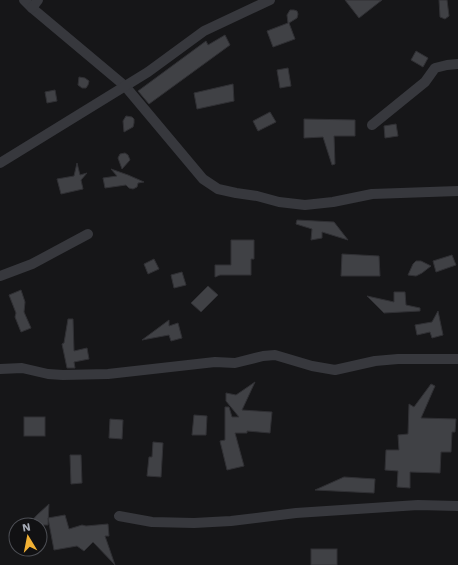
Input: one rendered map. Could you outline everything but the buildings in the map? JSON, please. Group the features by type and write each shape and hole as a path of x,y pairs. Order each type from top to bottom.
{"street":[{"path":"24,0 35,4 125,86 203,178 218,189 257,196 279,202 305,205 333,202 372,194 458,191"},
{"path":"0,163 148,72 204,31 270,0"},
{"path":"372,125 425,82 435,68 458,64"},
{"path":"0,276 32,264 88,234"},
{"path":"0,369 22,368 48,374 63,375 108,374 215,362 235,363 263,356 275,355 312,366 335,370 374,361 398,359 458,359"},
{"path":"119,516 152,522 194,523 231,521 296,513 418,505 458,506"}]}
